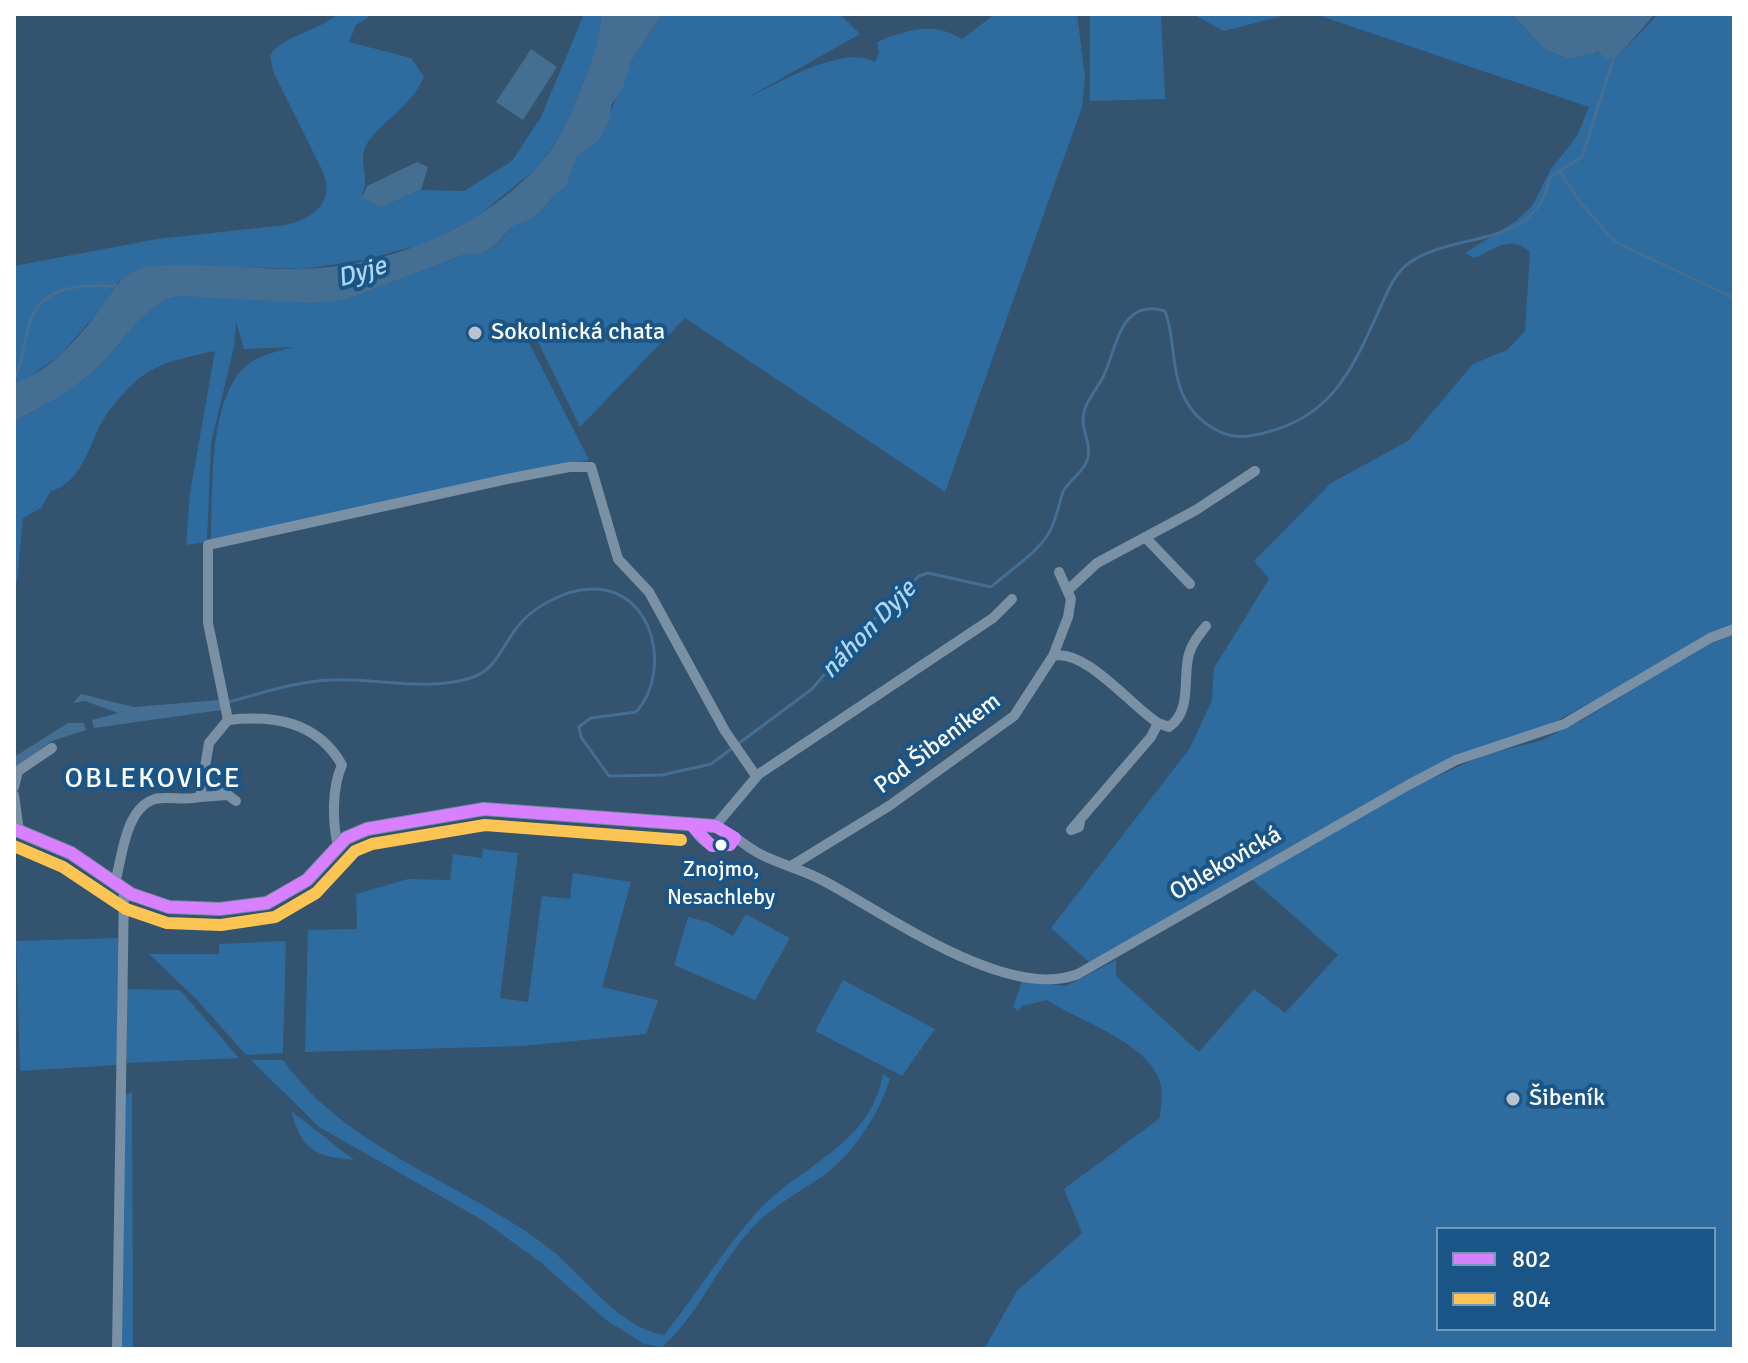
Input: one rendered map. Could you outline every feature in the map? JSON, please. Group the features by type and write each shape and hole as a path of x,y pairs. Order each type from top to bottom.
{"street":[{"path":"200,797 209,743 226,716 208,623 208,545 569,467 591,467 618,559 649,592 756,776"},
{"path":"1059,572 1068,590 1097,563 1255,471"},
{"path":"1145,537 1190,584"},
{"name":"Pod Šibeníkem","path":"791,866 857,828 1014,716 1053,656 1068,617 1071,599 1068,590"},
{"path":"715,826 756,776 993,618 1012,599"},
{"path":"1053,656 1063,653 1082,659 1158,723 1169,727 1176,722 1189,677 1187,659 1206,626"},
{"name":"Oblekovická","path":"16,830 71,853 120,886 169,907 220,909 267,903 307,880 346,838 367,829 484,809 715,826 762,855 791,866 991,970 1016,976 1069,977 1410,784 1456,760 1564,724 1710,638 1734,629"},
{"path":"226,716 285,719 302,726 335,753 342,765 336,777 338,846"},
{"path":"1080,822 1151,737 1158,723"},
{"path":"14,787 18,771 52,748"},
{"path":"117,1349 120,886 132,821 139,808 156,799 232,798 203,779"},
{"path":"14,795 16,830"},
{"path":"691,825 703,842 714,848 730,845 735,838"}],"shaded area":[{"path":"337,14 373,14 356,25 349,42 411,58 424,77 410,99 374,134 364,150 365,183 362,194 381,207 421,190 464,191 512,161 541,117 584,14 603,14 601,37 567,126 538,167 477,217 427,243 363,260 304,269 165,265 118,282 100,310 60,355 26,379 14,383 14,266 157,239 285,225 304,219 319,208 326,193 324,174 273,71 270,55 284,42"},
{"path":"662,14 840,14 860,34 745,99 828,62 862,58 875,62 879,52 877,42 909,31 940,30 962,39 995,14 1077,14 1085,78 1082,107 945,492 685,318 580,427 531,328 524,333 589,460 211,541 214,454 222,409 229,390 250,362 294,347 244,349 236,322 234,347 211,443 207,542 186,545 190,493 215,351 173,361 143,375 118,400 103,420 71,480 51,491 41,508 23,518 17,582 14,582 14,421 84,380 143,317 166,300 179,296 345,300 466,254 488,251 512,227 534,217 556,193 566,187 578,155 598,142 631,62"},
{"path":"1090,14 1161,14 1165,99 1090,101"},
{"path":"1192,14 1290,14 1224,31"},
{"path":"1315,14 1512,14 1544,49 1568,59 1586,52 1619,55 1658,14 1734,14 1734,625 1536,732 1448,759 1413,787 1486,754 1540,741 1584,719 1706,645 1734,634 1734,1349 984,1349 1017,1291 1082,1233 1064,1189 1160,1118 1161,1086 1155,1071 1144,1058 1113,1035 1047,1000 1022,1006 1018,1011 1013,1007 1022,981 1066,986 1116,960 1116,976 1199,1052 1254,989 1285,1013 1338,955 1246,874 1090,963 1051,928 1190,748 1212,700 1214,668 1269,579 1254,561 1331,483 1408,441 1473,364 1507,350 1525,331 1530,252 1509,244 1474,258 1465,253 1516,221 1532,206 1551,169 1577,136 1589,107"},
{"path":"483,849 518,853 500,998 528,1002 542,896 570,899 573,873 631,882 602,987 658,1000 646,1034 523,1046 305,1052 308,930 357,929 356,894 408,879 450,880 453,854 482,858"},
{"path":"746,914 790,938 755,1000 674,965 688,917 708,922 733,936"},
{"path":"118,938 117,1065 20,1071 16,941"},
{"path":"286,941 283,1053 246,1055 198,1001 149,954 219,954 219,944"},
{"path":"843,980 935,1029 902,1076 815,1031"},
{"path":"126,989 180,990 239,1058 127,1063"},
{"path":"251,1060 283,1060 310,1092 340,1119 408,1163 515,1224 562,1259 617,1312 648,1330 664,1335 757,1212 849,1137 876,1098 883,1074 890,1079 871,1121 853,1147 832,1169 781,1203 755,1225 736,1247 685,1322 662,1347 644,1344 606,1320 539,1261 479,1218 319,1127"},
{"path":"132,1092 133,1349 122,1349 124,1096"},
{"path":"291,1111 354,1160 329,1156 312,1149 300,1135"}],"water":[{"name":"Dyje","path":"602,14 662,14 631,62 598,142 578,155 566,187 556,193 534,217 511,228 488,251 466,254 345,300 310,303 179,296 166,300 143,317 84,380 14,421 14,383 39,371 62,353 130,273 170,265 284,269 333,267 397,253 459,227 487,210 536,168 558,139 589,66"},
{"path":"1512,14 1655,14 1619,55 1607,60 1598,52 1568,59 1544,49"},
{"path":"531,49 557,67 523,120 496,102"},
{"path":"417,162 428,167 421,190 381,207 362,198 367,186"},
{"path":"81,694 134,707 219,700 222,710 94,728 92,720 118,713 85,701 73,703"},
{"path":"68,723 84,723 86,730 52,741 14,769 14,757"}],"waterway":[{"name":"náhon Dyje","path":"225,703 318,681 436,684 471,678 492,664 515,630 539,607 571,592 593,589 614,593 631,603 643,618 655,656 647,696 636,712 591,718 579,727 581,737 609,776 662,775 711,764 812,689 856,637 919,576 928,573 991,587 1037,548 1052,528 1065,488 1086,463 1089,452 1083,422 1085,410 1103,377 1122,329 1138,312 1150,309 1165,311 1180,388 1196,415 1220,432 1249,436 1276,430 1318,407 1346,375 1392,283 1404,267 1429,253 1512,228 1529,217 1542,201 1550,177 1582,157 1615,54"},
{"path":"1559,170 1581,203 1615,242 1734,298"},
{"path":"14,380 29,325 43,302 64,290 77,287 118,286"}],"transit line":[{"name":"802","path":"14,829 71,853 131,894 169,907 220,909 267,903 307,880 346,838 367,829 484,809 715,826 735,838 730,845 712,846 691,825"},
{"name":"804","path":"14,846 63,867 126,909 167,923 221,925 275,917 316,893 355,851 372,844 485,825 681,840"}],"place":[{"name":"Sokolnická chata","path":"475,333"},
{"name":"Znojmo, Nesachleby","path":"721,845"},
{"name":"Šibeník","path":"1513,1099"}],"district":[{"name":"OBLEKOVICE","path":"153,780"}]}
